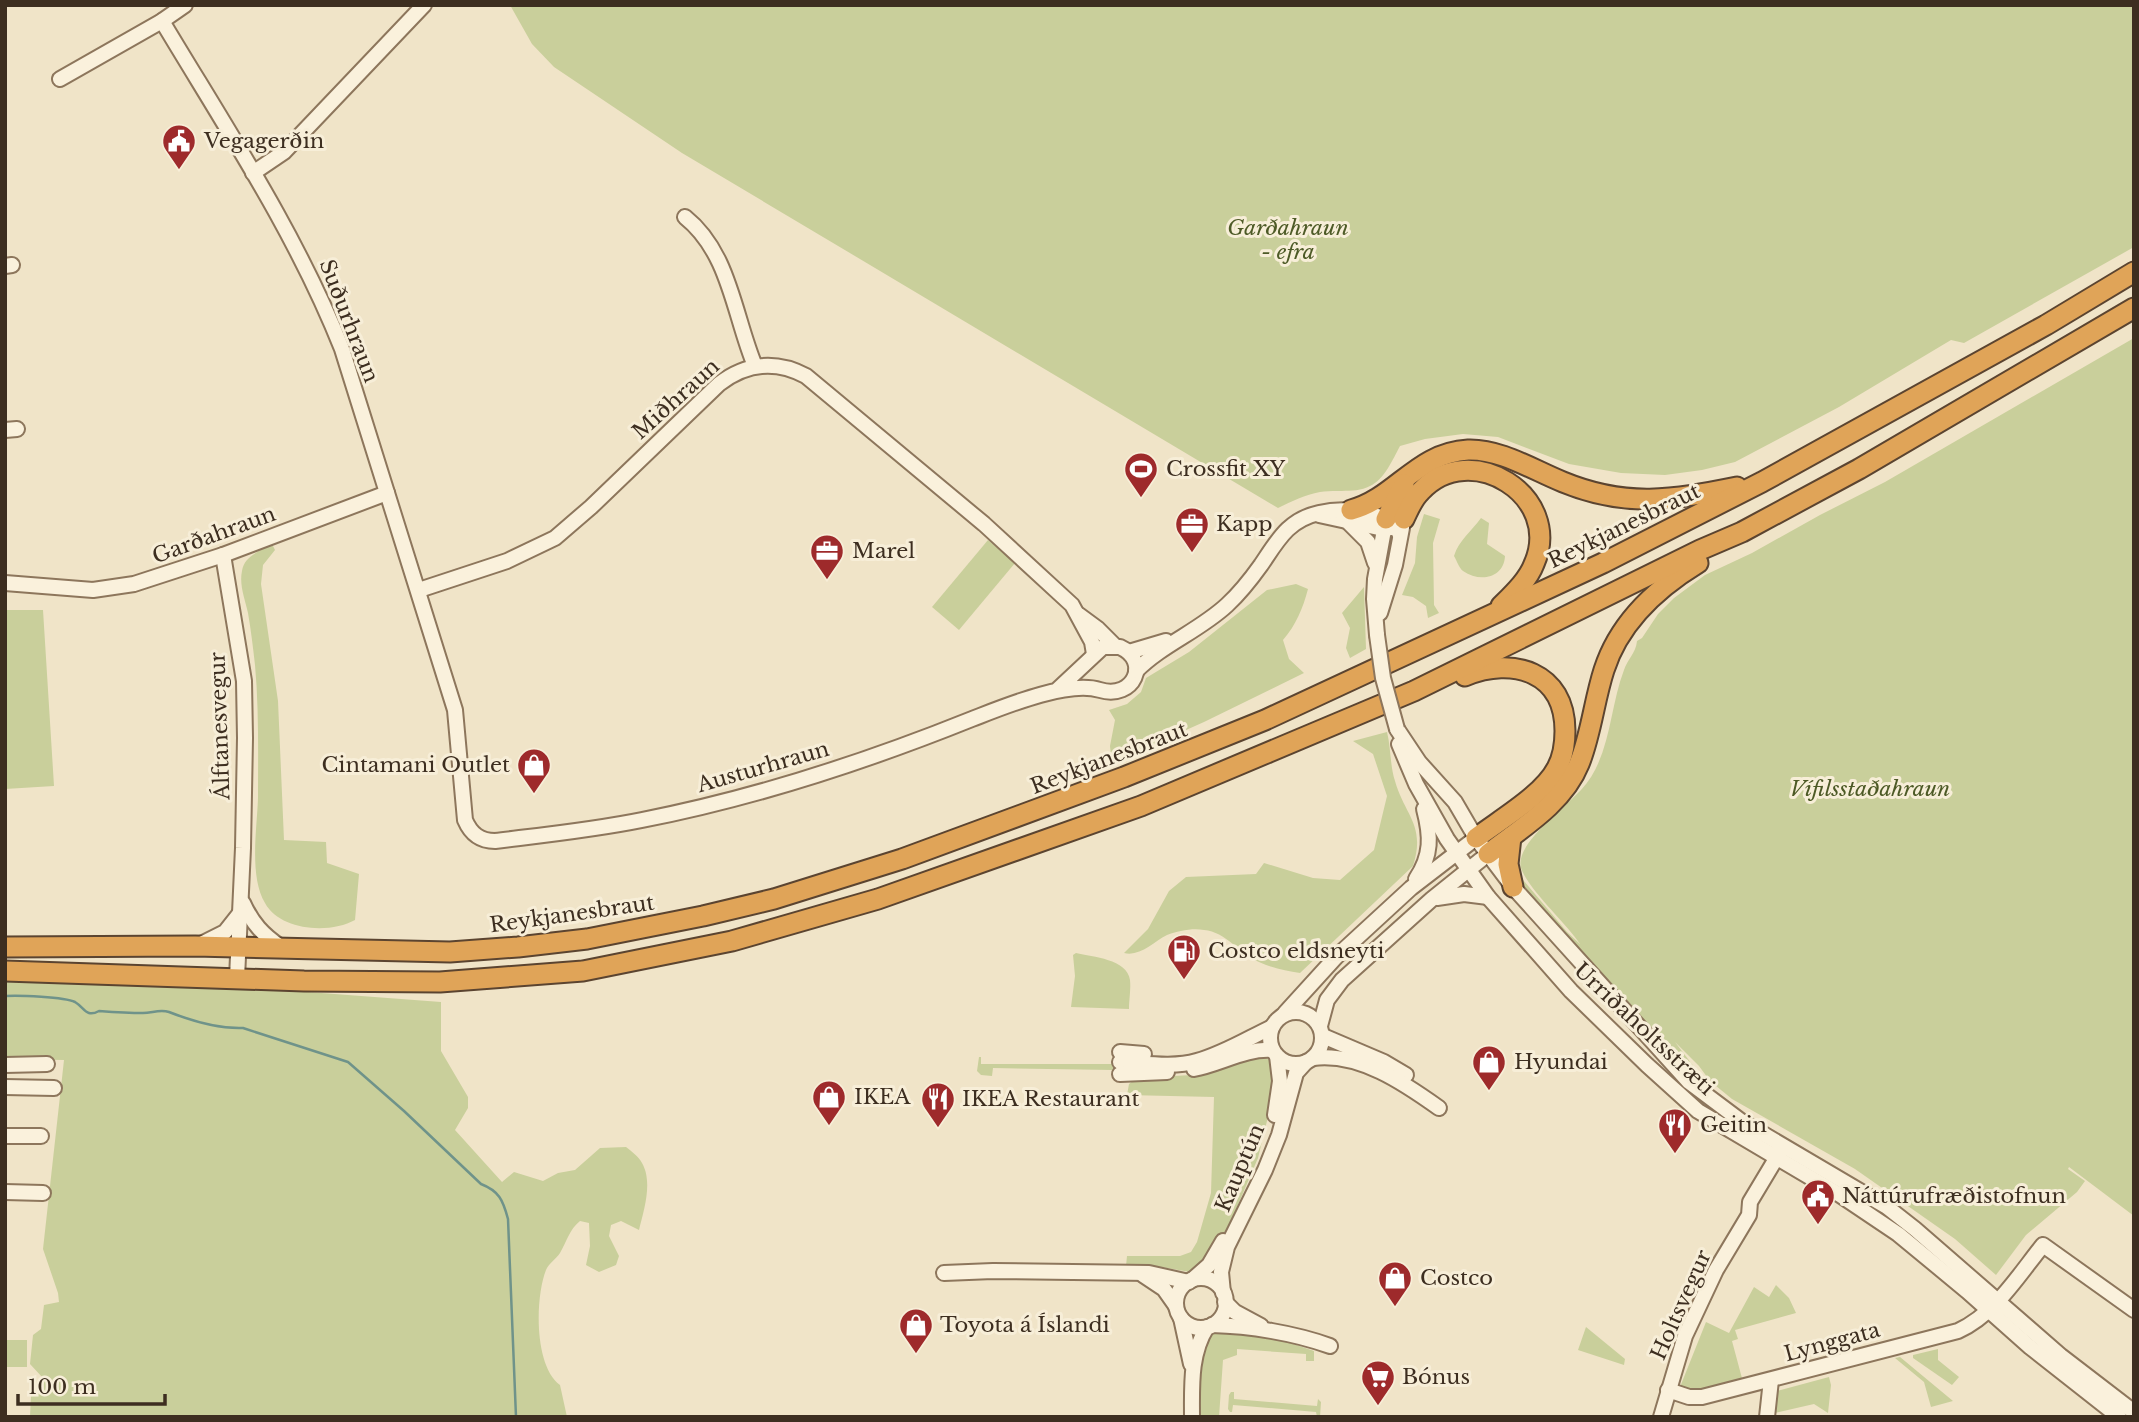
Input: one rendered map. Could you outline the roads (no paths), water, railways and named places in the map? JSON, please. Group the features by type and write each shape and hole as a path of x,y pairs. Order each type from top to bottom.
{"highway":[{"name":"Reykjanesbraut","path":"5,947 195,946 450,952 518,947 587,939 664,925 774,899 890,863 984,831 1265,720 1604,563 1762,482 2046,325 2134,272"},
{"path":"5,971 372,983 486,980 583,971 732,942 849,909 1141,806 1414,691 1700,550 1742,532 1859,469 2134,308"},
{"path":"1348,515 1380,498 1412,472 1445,454 1480,450 1532,467 1565,483 1637,500 1678,499 1762,482"},
{"path":"1394,526 1427,485 1460,471 1476,470 1495,474 1523,494 1537,522 1538,554 1526,578 1491,615"},
{"path":"1394,526 1412,472"},
{"path":"1482,846 1511,836 1548,807 1579,765 1604,669 1621,633 1658,592 1742,532"},
{"path":"1314,734 1349,726 1487,669 1513,667 1541,678 1563,707 1565,741 1559,763 1540,789 1482,846"},
{"path":"1511,836 1508,864 1513,887"}],"street":[{"path":"60,79 162,22 186,5"},
{"path":"253,173 284,152 424,5"},
{"name":"Suðurhraun","path":"162,22 301,255 325,305 342,349 387,493"},
{"path":"685,217 703,233 716,255 755,366"},
{"name":"Miðhraun","path":"419,590 507,561 555,538 719,384 740,370 766,364 804,374 984,524 1072,605 1093,642 1092,656"},
{"path":"387,493 419,590"},
{"name":"Garðahraun","path":"5,583 93,590 153,579 387,493"},
{"name":"Austurhraun","path":"419,590 455,710 466,820 473,833 484,841 640,820 739,798 924,738 1057,690 1077,688 1113,693 1126,688 1136,671 1148,659 1226,606 1252,577 1283,531 1298,520 1336,509 1348,515 1394,526"},
{"path":"1348,515 1368,542 1375,557 1374,599 1377,630 1383,678 1398,742 1416,784 1455,853 1468,869"},
{"path":"1376,571 1394,526"},
{"path":"1377,630 1382,600 1395,565 1394,526"},
{"name":"Álftanesvegur","path":"223,555 244,681 241,906 236,978"},
{"name":"Miðhraun","path":"1078,614 1114,645"},
{"name":"Austurhraun","path":"1129,652 1181,636"},
{"path":"1114,645 1129,652 1136,671"},
{"name":"Austurhraun","path":"1057,690 1103,647 1114,645"},
{"path":"1092,656 1089,674 1100,690"},
{"path":"1286,1013 1309,1014 1321,1031 1384,1062 1442,1105 1367,1066 1337,1058 1290,1063 1275,1053 1255,1050 1196,1069 1120,1063 1196,1062 1228,1050 1272,1027 1336,957 1411,888 1455,853 1482,846 1455,802 1419,762 1397,729"},
{"path":"1411,888 1423,869 1429,849 1427,822 1416,784"},
{"name":"Kauptún","path":"1192,1417 1192,1374 1198,1344 1209,1326 1222,1316 1222,1272 1227,1247 1265,1170 1279,1135 1297,1073 1318,1052 1326,1000 1361,961 1468,869 1482,846"},
{"name":"Urriðaholtsstræti","path":"1482,846 1513,887 1689,1082 1784,1154 1898,1234 2134,1412"},
{"name":"Urriðaholtsstræti","path":"1468,869 1488,897 1571,991 1688,1103 1784,1154"},
{"path":"1432,899 1453,894 1488,897"},
{"path":"195,946 225,932 241,906 259,930 283,948"},
{"name":"Kauptún","path":"1192,1374 1178,1312 1178,1295 1209,1265 1222,1244 1258,1167 1278,1100 1280,1082 1270,1035 1272,1027"},
{"path":"5,1065 47,1064"},
{"path":"5,1087 54,1088"},
{"path":"5,1136 41,1136"},
{"name":"Holtsvegur","path":"1661,1417 1685,1336 1716,1270 1749,1214 1750,1202 1784,1154"},
{"path":"5,1192 43,1193"},
{"path":"1993,1305 2043,1245 2134,1310"},
{"path":"944,1273 993,1271 1158,1274 1191,1281 1199,1279 1213,1282 1235,1312 1268,1330"},
{"path":"1142,1274 1164,1289 1188,1324 1197,1328 1209,1326 1268,1330 1306,1337 1330,1346"},
{"name":"Urriðaholtsstræti","path":"1993,1305 2030,1347 2119,1417"},
{"name":"Lynggata","path":"1668,1391 1689,1397 1702,1397 1958,1331 1971,1325 1993,1305"},
{"path":"1767,1417 1771,1380"}],"waterway":[{"path":"5,996 69,1000 91,1013 166,1011 205,1024 243,1028 348,1062 502,1201 508,1219 516,1417"}],"place":[{"name":"Vegagerðin","path":"179,171"},
{"name":"Crossfit XY","path":"1141,499"},
{"name":"Kapp","path":"1192,554"},
{"name":"Marel","path":"827,581"},
{"name":"Cintamani Outlet","path":"534,795"},
{"name":"Costco eldsneyti","path":"1184,981"},
{"name":"Hyundai","path":"1489,1092"},
{"name":"IKEA","path":"829,1127"},
{"name":"IKEA Restaurant","path":"938,1129"},
{"name":"Geitin","path":"1675,1155"},
{"name":"Náttúrufræðistofnun","path":"1818,1226"},
{"name":"Costco","path":"1395,1308"},
{"name":"Toyota á Íslandi","path":"916,1355"},
{"name":"Bónus","path":"1378,1407"}],"park label":[{"name":"Garðahraun - efra","path":"1288,240"},
{"name":"Vífilsstaðahraun","path":"1870,789"}]}
